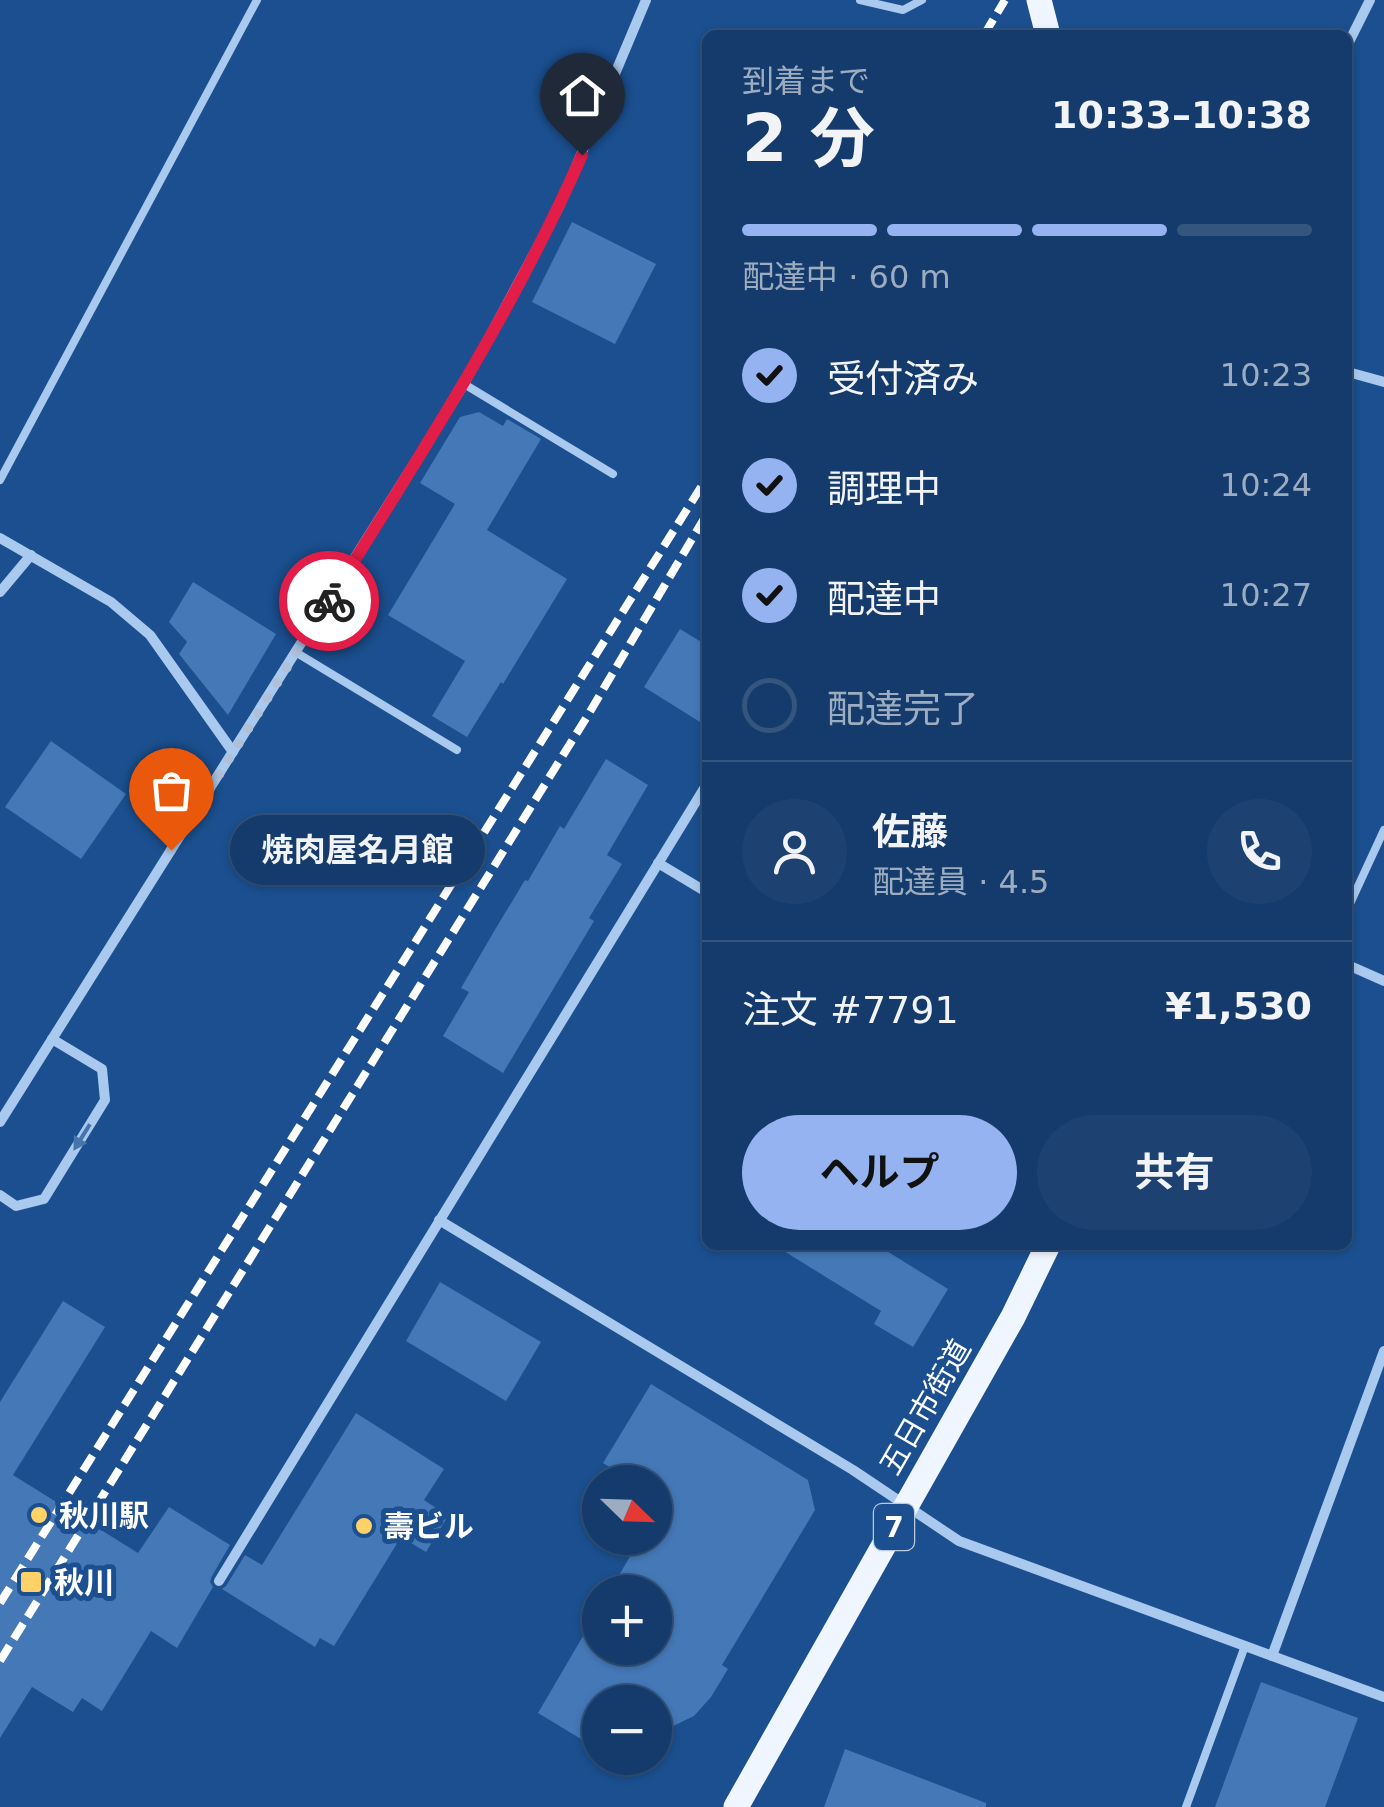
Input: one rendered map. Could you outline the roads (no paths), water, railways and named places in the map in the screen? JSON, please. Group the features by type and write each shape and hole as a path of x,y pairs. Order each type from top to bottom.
{"main road":[{"path":"1038,0 1047,30"},
{"name":"五日市街道","path":"736,1807 1013,1317 1046,1250"}],"street":[{"path":"0,1122 464,384 559,206 646,0"},
{"path":"1352,36 1370,0"},
{"path":"1352,373 1384,382"},
{"path":"0,538 111,602 150,635 232,752"},
{"path":"0,592 31,555"},
{"path":"219,1580 702,792"},
{"path":"658,862 702,889"},
{"path":"1352,966 1384,981"},
{"path":"0,1195 16,1206 44,1199 105,1100 102,1069 52,1038"},
{"path":"439,1220 853,1470 959,1542 1384,1698"},
{"path":"1272,1656 1384,1351"}],"lane":[{"path":"0,480 256,0"},
{"path":"860,0 903,10 922,0"},
{"path":"464,384 613,474"},
{"path":"297,653 457,750"},
{"path":"1352,899 1384,830"},
{"path":"1186,1807 1245,1646"}],"railway":[{"path":"987,30 1005,0"},
{"path":"0,1603 702,486"},
{"path":"0,1661 588,715 702,522"}],"place":[{"name":"焼肉屋名月館","path":"171,850"},
{"name":"秋川駅","path":"39,1515"},
{"name":"壽ビル","path":"364,1526"},
{"name":"秋川","path":"31,1582"}]}
